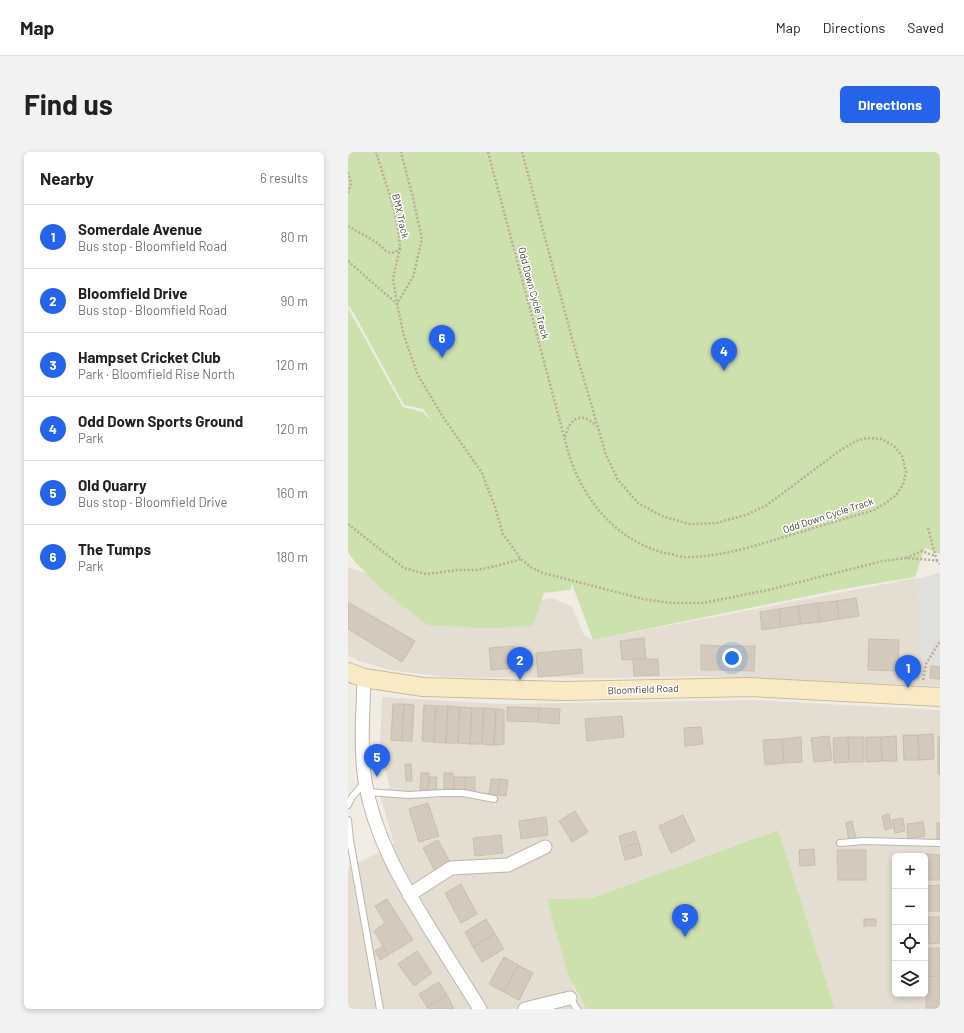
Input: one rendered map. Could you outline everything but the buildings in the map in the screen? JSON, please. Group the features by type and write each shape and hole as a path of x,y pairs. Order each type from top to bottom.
{"street":[{"name":"Bloomfield Road","path":"356,675 423,687 565,691 749,686 940,697"},
{"path":"356,675 367,786 385,850 409,895 480,1009"},
{"path":"409,895 451,868 508,865 545,846"},
{"path":"525,1009 574,1003"}],"lane":[{"path":"348,805 352,797 367,786 409,795 463,793 494,799"},
{"path":"348,820 351,848 380,1009"},
{"path":"840,843 864,841 940,843"}],"path":[{"name":"BMX Track","path":"348,226 376,242 386,251 391,253 400,248 400,237 394,213 376,152"},
{"path":"397,304 413,277 422,239 413,198 400,152"},
{"name":"Odd Down Cycle Track","path":"488,152 575,474 587,496 604,518 628,537 655,550 684,557 716,556 874,510 896,495 903,485 906,472 902,456 894,447 882,439 867,438 856,441 842,449 767,505 746,515 716,523 689,524 662,516 638,502 618,480 606,455 522,152"},
{"path":"348,172 350,183 348,194"},
{"path":"400,248 393,279 404,336 418,375 443,417 482,473 495,507 503,534 521,559 532,568 543,573 643,599 677,603 703,603 768,590 883,560 906,558 937,562 940,564"},
{"path":"348,261 397,304"},
{"path":"565,438 567,427 571,422 578,418 585,418 591,421 598,428"},
{"path":"348,524 404,568 426,574 458,570 477,570 521,559"},
{"path":"928,528 936,553 935,557 937,562"},
{"path":"906,558 922,551 935,557"},
{"path":"921,696 926,664 940,641"}],"shaded area":[{"path":"348,567 366,573 430,621 552,598 572,607 584,635 593,640 916,578 923,663 940,665 940,686 700,676 616,678 445,677 390,670 359,661 348,655"},
{"path":"940,573 940,665 923,663 916,579"},
{"path":"382,697 501,704 754,700 940,710 940,1009 835,1009 777,830 592,898 547,899 574,989 586,1009 348,1009 348,868 394,844 380,795 390,787 380,748"}],"green space":[{"path":"348,152 940,152 940,554 925,548 915,577 838,590 593,640 572,584 570,590 544,593 533,626 485,628 428,625 386,593 355,562 348,552 348,308 403,407 423,412 433,422 423,409 404,405 348,305"},
{"path":"778,830 835,1009 586,1009 568,975 547,899 592,898"}],"place":[{"name":"The Tumps","path":"442,358"},
{"name":"Odd Down Sports Ground","path":"724,371"},
{"name":"Bloomfield Drive","path":"520,680"},
{"name":"Somerdale Avenue","path":"908,688"},
{"name":"Old Quarry","path":"377,777"},
{"name":"Hampset Cricket Club","path":"685,937"}]}
